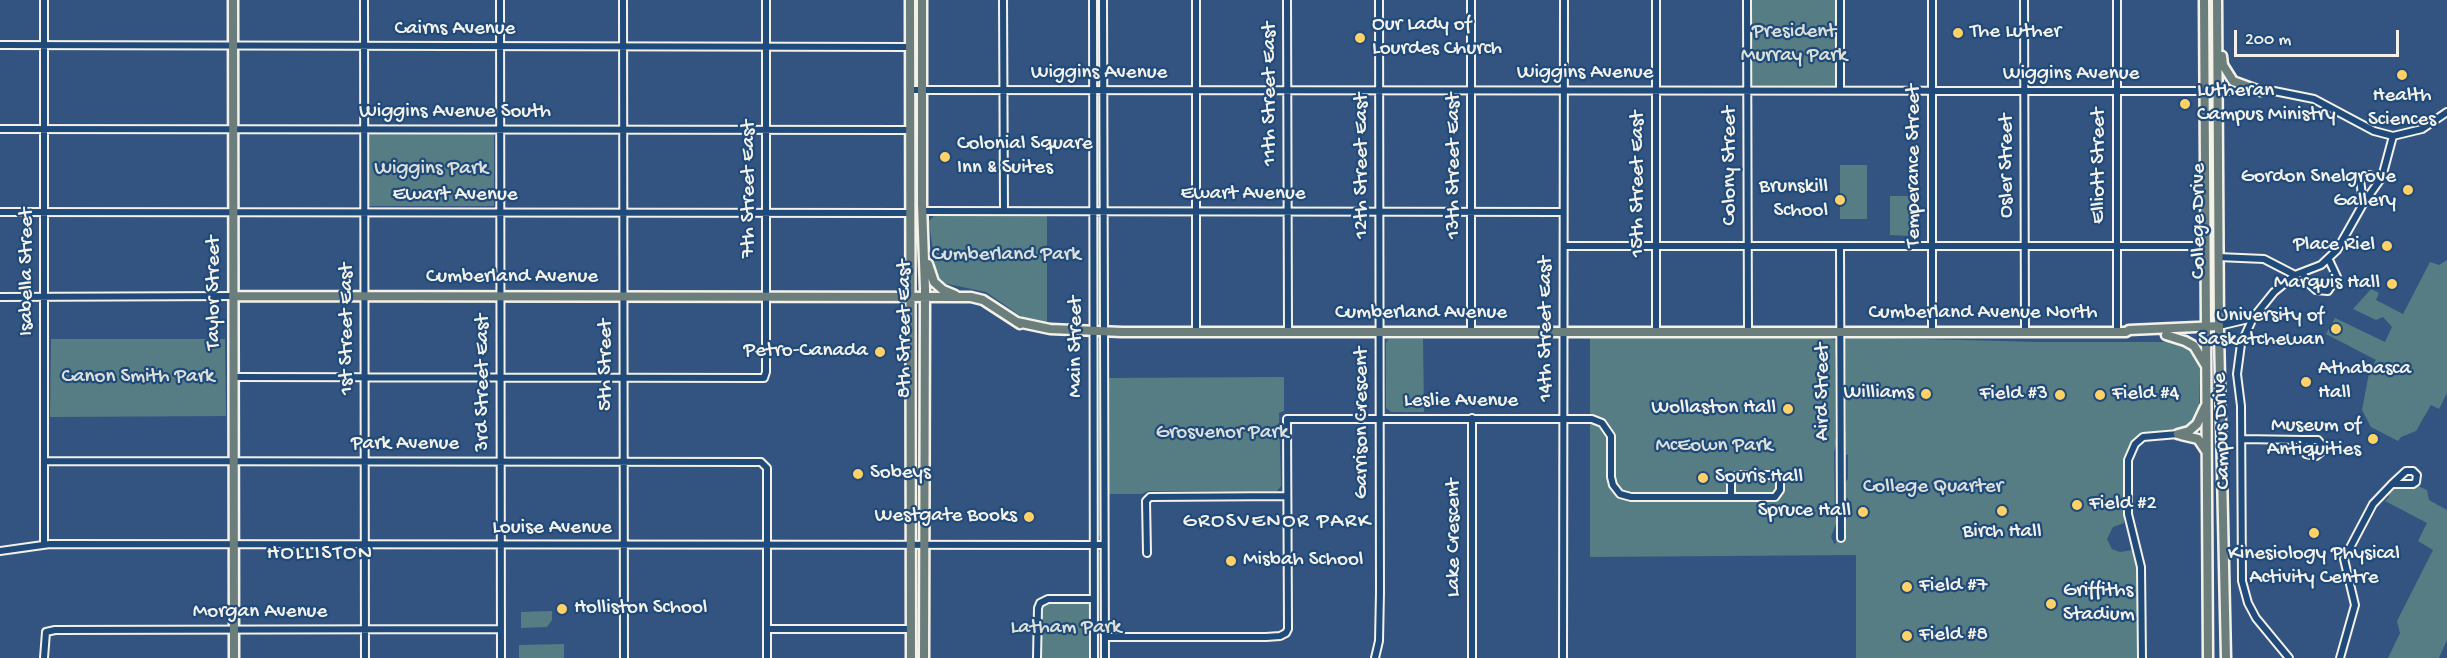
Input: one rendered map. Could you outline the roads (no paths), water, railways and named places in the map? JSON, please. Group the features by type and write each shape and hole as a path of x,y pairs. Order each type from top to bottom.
{"main road":[{"name":"Taylor Street","path":"233,0 234,658"},
{"name":"8th Street East","path":"910,0 911,658"},
{"name":"8th Street East","path":"922,0 922,211 925,249 924,658"},
{"name":"College Drive","path":"2204,0 2208,658"},
{"name":"College Drive","path":"2217,0 2218,257 2226,658"},
{"path":"2217,32 2223,65 2227,73 2233,81 2260,91"},
{"path":"2206,216 2218,257"},
{"path":"925,249 929,271 934,282 943,290 958,296"},
{"name":"Cumberland Avenue","path":"233,296 958,296 983,300 1017,322 1050,329 1094,332 1748,332"},
{"path":"2206,330 2219,329"},
{"name":"Cumberland Avenue North","path":"1748,332 1932,333 2206,330"},
{"name":"Cumberland Avenue North","path":"2121,332 2129,335 2166,335 2206,330"},
{"path":"2166,335 2194,346 2206,367"},
{"path":"2178,434 2189,431 2197,424 2207,404"},
{"path":"2178,434 2198,439 2207,452"},
{"path":"911,446 919,458 924,495"},
{"path":"2225,619 2230,637 2231,658"}],"street":[{"name":"Isabella Street","path":"44,0 45,544"},
{"name":"1st Street East","path":"364,0 365,658"},
{"name":"3rd Street East","path":"500,0 501,658"},
{"name":"5th Street","path":"624,0 624,658"},
{"name":"7th Street East","path":"624,378 764,378 766,372 766,0"},
{"path":"1003,0 1004,211"},
{"name":"Main Street","path":"1093,0 1094,658"},
{"name":"Main Street","path":"1103,0 1105,658"},
{"path":"1196,0 1196,332"},
{"name":"11th Street East","path":"1287,0 1288,332"},
{"name":"12th Street East","path":"1379,0 1380,332"},
{"name":"13th Street East","path":"1471,0 1471,331"},
{"name":"14th Street East","path":"1563,658 1564,0"},
{"name":"15th Street East","path":"1656,0 1656,331"},
{"name":"Colony Street","path":"1747,0 1748,332"},
{"path":"1839,90 1840,0"},
{"name":"Temperance Street","path":"1932,0 1932,333"},
{"name":"Osler Street","path":"2024,0 2025,332"},
{"name":"Elliott Street","path":"2116,0 2117,246 2121,332"},
{"name":"Cairns Avenue","path":"0,45 910,47"},
{"name":"Wiggins Avenue","path":"910,90 2281,91 2314,99 2374,131 2393,136"},
{"path":"2393,136 2422,129 2447,112"},
{"name":"Wiggins Avenue South","path":"0,129 909,130"},
{"name":"Campus Drive","path":"2289,658 2256,618 2244,589 2237,367 2243,337 2253,318 2274,292 2299,274 2329,260 2343,241 2379,180 2393,136"},
{"name":"Campus Drive","path":"2363,204 2360,178 2370,175 2379,180"},
{"name":"Ewart Avenue","path":"922,211 1563,212"},
{"name":"Ewart Avenue","path":"0,213 910,213"},
{"path":"1564,246 2206,246"},
{"name":"Aird Street","path":"1840,246 1841,538"},
{"path":"2218,257 2264,258 2299,274 2316,290 2328,291 2337,277 2329,260"},
{"name":"Cumberland Avenue","path":"0,297 233,296"},
{"path":"2219,329 2253,318"},
{"name":"Garrison Crescent","path":"1375,658 1380,620 1380,332"},
{"path":"234,377 624,378"},
{"name":"Leslie Avenue","path":"1287,496 1287,419 1472,418 1596,420 1607,429 1611,441 1612,481 1620,494 1631,497 1731,497"},
{"name":"Lake Crescent","path":"1472,418 1472,658"},
{"path":"2142,658 2141,567 2128,514 2128,460 2134,444 2143,437 2178,434"},
{"path":"2241,439 2303,440"},
{"name":"Park Avenue","path":"44,461 761,462 767,468 767,545"},
{"path":"2340,658 2355,605 2344,559 2369,508 2392,484 2406,471 2416,473 2417,479 2414,483 2392,484"},
{"path":"1776,475 1780,481 1780,490 1776,497 1731,497 1731,477 1776,475"},
{"path":"1105,637 1283,636 1288,629 1287,496 1150,497 1146,501 1147,554"},
{"name":"Louise Avenue","path":"0,551 45,544 1104,545"},
{"path":"767,545 767,658"},
{"path":"1037,658 1040,603 1048,599 1093,599"},
{"name":"Morgan Avenue","path":"44,658 46,632 55,630 501,629"},
{"path":"767,629 911,629"}],"place":[{"name":"The Luther","path":"1958,33"},
{"name":"Our Lady of Lourdes Church","path":"1360,38"},
{"name":"Health Sciences","path":"2402,75"},
{"name":"Lutheran Campus Ministry","path":"2185,104"},
{"name":"Colonial Square Inn & Suites","path":"945,157"},
{"name":"Gordon Snelgrove Gallery","path":"2408,190"},
{"name":"Brunskill School","path":"1840,200"},
{"name":"Place Riel","path":"2387,246"},
{"name":"Marquis Hall","path":"2392,284"},
{"name":"University of Saskatchewan","path":"2336,329"},
{"name":"Petro-Canada","path":"880,352"},
{"name":"Athabasca Hall","path":"2306,382"},
{"name":"Williams","path":"1926,394"},
{"name":"Field #3","path":"2060,395"},
{"name":"Field #4","path":"2100,395"},
{"name":"Wollaston Hall","path":"1788,409"},
{"name":"Museum of Antiquities","path":"2373,439"},
{"name":"Sobeys","path":"858,474"},
{"name":"Souris Hall","path":"1703,478"},
{"name":"Field #2","path":"2077,505"},
{"name":"Birch Hall","path":"2002,511"},
{"name":"Spruce Hall","path":"1863,512"},
{"name":"Westgate Books","path":"1029,517"},
{"name":"Kinesiology Physical Activity Centre","path":"2314,533"},
{"name":"Misbah School","path":"1231,561"},
{"name":"Field #7","path":"1907,587"},
{"name":"Griffiths Stadium","path":"2051,604"},
{"name":"Holliston School","path":"562,609"},
{"name":"Field #8","path":"1907,636"}],"district":[{"name":"GROSVENOR PARK","path":"1277,523"},
{"name":"HOLLISTON","path":"320,555"}],"park label":[{"name":"President Murray Park","path":"1794,45"},
{"name":"Wiggins Park","path":"431,170"},
{"name":"Cumberland Park","path":"1006,256"},
{"name":"Canon Smith Park","path":"138,378"},
{"name":"Grosvenor Park","path":"1222,434"},
{"name":"McEown Park","path":"1714,447"},
{"name":"College Quarter","path":"1933,488"},
{"name":"Latham Park","path":"1066,629"}]}
